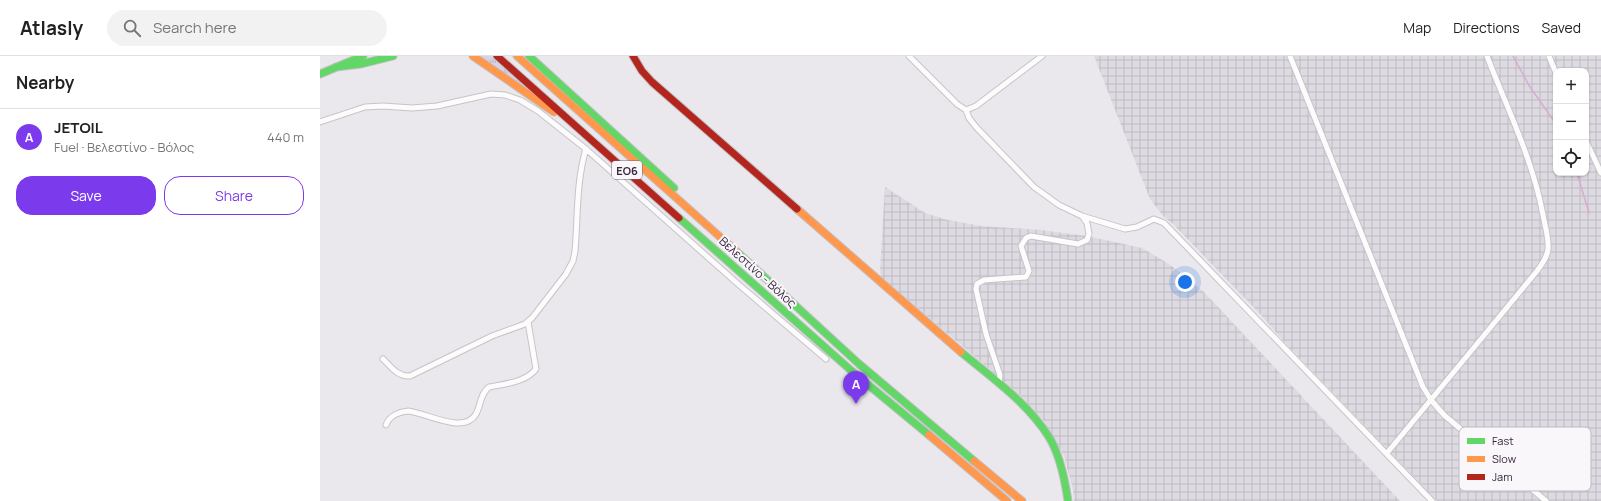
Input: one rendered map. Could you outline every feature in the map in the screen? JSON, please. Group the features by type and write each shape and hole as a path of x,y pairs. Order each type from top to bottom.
{"main road":[{"path":"320,74 362,56"},
{"path":"336,67 361,64 393,56"},
{"path":"473,56 595,142"},
{"name":"Βελεστίνο - Βόλος","path":"497,56 898,411 1007,501"},
{"name":"Βελεστίνο - Βόλος","path":"517,56 750,264 858,363 1022,501"},
{"path":"529,56 713,223 750,264"},
{"path":"634,56 642,71 657,87 1030,412 1048,437 1056,453 1063,474 1068,501"}],"street":[{"path":"909,56 957,104 966,110 969,118 976,127 1034,187 1059,205 1082,216 1125,229 1137,227 1154,219 1164,223 1387,452 1432,501"},
{"path":"966,110 976,106 1042,56"},
{"path":"1290,56 1416,372 1431,400 1444,415 1459,428"},
{"path":"1387,452 1537,271 1544,261 1547,252 1546,230 1533,174 1487,56"},
{"path":"1549,56 1554,68"},
{"path":"320,122 365,107 418,107 444,105 484,95 498,94 512,97 526,103 586,149 790,330 826,359"},
{"path":"1589,147 1601,173"},
{"path":"382,360 398,373 404,376 410,376 492,336 522,326 528,322 560,282 573,261 575,251 579,179 586,149"},
{"path":"999,384 1000,374 986,334 976,289 977,284 984,280 1026,277 1029,271 1021,246 1026,238 1031,236 1078,244 1084,242 1087,240 1089,234 1087,223 1082,216"},
{"path":"386,425 390,418 404,411 421,413 459,424 472,419 477,412 485,390 489,387 526,378 536,369 528,322"},
{"path":"790,330 797,322"},
{"path":"1534,491 1546,501"}],"shaded area":[{"path":"1094,56 1601,56 1601,501 1437,501 1173,224 1164,217 1150,199"},
{"path":"885,187 925,213 948,220 981,226 1040,230 1087,236 1142,248 1169,264 1203,291 1400,501 1074,501 1073,490 1064,456 1044,421 1020,395 881,277 880,271"}],"green space":[{"path":"478,56 491,56 541,99"}],"waterway":[{"path":"1513,56 1530,87 1553,120"},
{"path":"1578,176 1589,213"}],"traffic: fast":[{"path":"320,74 363,56"},
{"path":"336,67 361,64 393,56"},
{"path":"529,56 674,188"},
{"path":"679,218 854,373 929,435"},
{"path":"737,252 858,363 974,461"},
{"path":"961,352 1019,401 1040,424 1053,444 1059,460 1064,476 1068,501"}],"traffic: slow":[{"path":"473,56 554,112"},
{"path":"517,56 737,252"},
{"path":"797,209 961,352"},
{"path":"929,435 1007,501"},
{"path":"974,461 1022,501"}],"traffic: jam":[{"path":"497,56 679,218"},
{"path":"633,56 642,71 652,82 797,209"}],"place":[{"name":"JETOIL","path":"856,404"}]}
